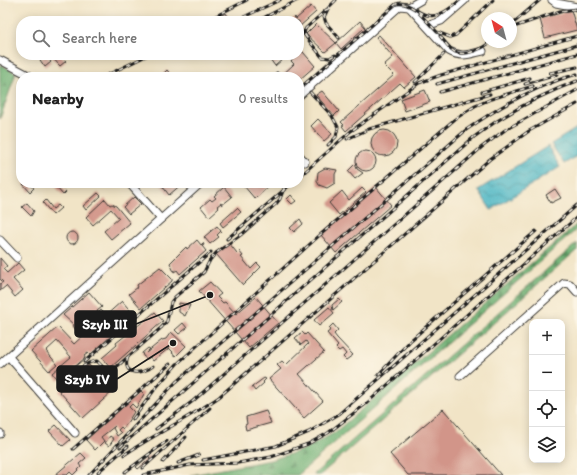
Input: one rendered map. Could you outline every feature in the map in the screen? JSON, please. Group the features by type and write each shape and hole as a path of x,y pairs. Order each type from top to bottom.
{"street":[{"path":"304,92 400,6 409,7 421,0"},
{"path":"427,26 441,21 465,0"},
{"path":"552,0 556,3 577,7"},
{"path":"409,7 449,51 457,56 463,56 483,50"},
{"path":"0,60 24,72"},
{"path":"133,188 161,219"},
{"path":"0,364 195,188"},
{"path":"0,240 16,258"},
{"path":"460,376 564,283 570,284 577,292"},
{"path":"9,357 75,433"}],"green space":[{"path":"0,64 16,73 0,119"},
{"path":"577,224 577,229 298,475 191,475 271,460 303,450 334,433"},
{"path":"577,243 577,250 320,475 313,475"}],"water":[{"path":"577,128 577,156 564,164 551,144"},
{"path":"548,146 560,167 491,210 478,190"}],"building":[{"path":"311,6 316,12 304,23 304,16 299,16"},
{"path":"571,10 577,30 545,38 540,19"},
{"path":"226,13 228,16 220,16"},
{"path":"360,21 365,27 341,49 336,43"},
{"path":"316,24 336,43 325,52 306,34"},
{"path":"379,35 416,77 404,87 400,83 346,131 341,122 394,75 384,65 393,57 376,37"},
{"path":"304,53 315,66 304,76 304,72 285,72 294,64 291,61 304,60"},
{"path":"40,60 50,60 51,62 45,67"},
{"path":"55,60 66,61 60,66"},
{"path":"271,60 282,60 275,66"},
{"path":"425,90 430,102 405,111 401,99"},
{"path":"322,91 339,111 334,116 316,95"},
{"path":"318,119 332,134 324,141 311,126"},
{"path":"384,130 393,134 397,143 393,152 384,156 375,152 371,143 375,134"},
{"path":"362,151 370,151 376,157 376,165 370,171 362,171 356,165 356,157"},
{"path":"355,164 357,169 363,173 355,179 348,171"},
{"path":"325,168 337,170 335,174 335,183 327,188 319,185 317,181 318,172"},
{"path":"376,187 391,205 336,253 321,235"},
{"path":"26,188 34,188 30,192"},
{"path":"57,188 62,188 66,192 63,195"},
{"path":"164,188 177,188 169,195"},
{"path":"225,188 232,197 222,205 221,203 217,206 219,208 209,217 201,207 210,199 212,201 216,198 214,196"},
{"path":"246,188 267,188 255,199"},
{"path":"362,188 366,192 339,215 329,203 342,191 349,200"},
{"path":"555,189 561,198 551,203 546,195"},
{"path":"98,193 101,196 86,210 83,206"},
{"path":"291,195 296,201 292,204 287,199"},
{"path":"134,197 141,204 129,214 123,207"},
{"path":"105,199 110,205 112,204 116,206 130,223 111,239 104,231 119,218 111,209 93,225 86,217"},
{"path":"46,200 53,209 58,205 61,208 53,215 43,203"},
{"path":"27,203 34,211 31,216 22,207"},
{"path":"237,208 241,212 223,227 220,223"},
{"path":"300,219 303,224 294,232 290,228"},
{"path":"217,226 221,231 217,235 219,237 210,244 204,237"},
{"path":"72,232 76,234 78,238 76,242 72,244 68,242 66,238 68,234"},
{"path":"197,240 201,245 203,243 204,245 202,246 206,251 180,274 177,270 174,272 170,263 186,247 187,249"},
{"path":"229,243 237,253 239,251 243,256 241,257 251,269 257,263 261,267 243,285 216,254"},
{"path":"0,258 7,266 3,269 7,273 18,263 24,270 13,279 23,290 15,297 6,286 0,291 0,284 3,282 0,279"},
{"path":"160,267 172,279 172,281 141,308 129,294 138,287 137,285"},
{"path":"210,282 221,294 217,297 223,303 225,302 236,314 256,297 278,323 249,348 199,291"},
{"path":"89,292 102,307 97,311 98,313 101,310 105,314 103,318 122,301 134,315 90,355 88,353 84,356 85,358 58,381 52,373 71,357 57,341 46,351 57,364 49,371 31,351 58,327 74,344 100,320 94,314 76,330 73,326 74,325 63,315"},
{"path":"339,299 342,302 333,310 332,305"},
{"path":"179,303 190,305 185,316 179,312"},
{"path":"329,307 334,313 319,326 314,320"},
{"path":"155,312 163,321 110,368 102,358 117,345 116,343"},
{"path":"183,323 187,328 179,334 175,330"},
{"path":"333,324 338,330 334,334 353,355 346,360 343,357 346,354 342,349 339,351 336,348 338,346 327,333 331,330 329,328"},
{"path":"171,332 186,346 176,356 169,348 153,361 150,357 147,359 143,356 142,353 148,348 150,349 146,353 162,340 166,339"},
{"path":"302,332 305,335 307,333 324,352 299,374 323,401 304,418 269,379 281,369 277,365 282,361 286,365 308,344 306,341 301,345 295,338"},
{"path":"89,365 104,383 108,379 115,387 111,391 112,392 83,418 59,391 82,371 83,373 86,370 85,368"},
{"path":"264,378 266,379 263,382 264,383 255,391 252,387"},
{"path":"141,391 144,394 136,408 132,404 129,407 134,412 123,429 121,427 118,430 121,433 117,436 113,428 115,426 101,437 104,441 95,450 86,440"},
{"path":"443,409 501,475 408,475 390,454"},
{"path":"266,411 271,423 246,430 246,417"},
{"path":"56,425 70,440 63,446 49,431"},
{"path":"110,436 114,439 109,446 105,443"},
{"path":"81,453 86,458 79,464 81,467 73,475 70,472 67,475 55,475"},
{"path":"149,456 150,459 138,469 136,467"}],"railway":[{"path":"216,16 247,0"},
{"path":"246,16 280,0"},
{"path":"267,16 298,0"},
{"path":"336,0 329,7 324,17 326,23 339,38"},
{"path":"304,85 396,4 404,4 422,14 429,16 437,15 447,10 460,0"},
{"path":"419,13 437,32 450,37 456,35 493,0"},
{"path":"517,20 540,0"},
{"path":"307,38 304,32 306,28 327,9"},
{"path":"517,26 560,11 577,9"},
{"path":"304,34 322,57 329,58 335,55"},
{"path":"440,36 455,52 469,53 482,48"},
{"path":"304,173 351,131 419,83 441,75 577,36"},
{"path":"437,84 577,45"},
{"path":"415,82 444,54"},
{"path":"440,92 577,54"},
{"path":"113,72 138,60"},
{"path":"550,73 577,67"},
{"path":"89,475 176,382 466,130 519,97 548,84 577,74"},
{"path":"525,84 557,75"},
{"path":"482,92 530,78"},
{"path":"120,447 474,137 498,120 524,105 577,81"},
{"path":"133,419 155,389 177,364 320,235 455,119 475,106 491,99 533,86"},
{"path":"156,429 193,401 482,147 505,130 577,90"},
{"path":"310,92 332,116 338,127 336,137 328,145"},
{"path":"347,139 369,129 490,94"},
{"path":"124,455 219,397 490,159 529,131 577,104"},
{"path":"71,381 78,371 93,361 97,361 107,371 113,370 162,327 167,321 171,302 175,297 204,272 210,260 216,253 242,234 276,204 280,199 284,188"},
{"path":"227,239 286,188"},
{"path":"203,460 276,446 309,432 339,414 577,205"},
{"path":"143,475 190,465 238,463 271,457 308,444 328,433 367,403 577,217"},
{"path":"378,375 411,340 536,231"},
{"path":"84,362 211,252"},
{"path":"128,357 127,368 130,371 143,371 153,366"},
{"path":"73,449 170,364"},
{"path":"57,385 74,371"},
{"path":"143,468 210,408"},
{"path":"163,462 186,437"},
{"path":"125,472 167,441"},
{"path":"98,472 128,446"},
{"path":"178,463 199,455"}],"place":[{"name":"Szyb III","path":"210,295"},
{"name":"Szyb IV","path":"173,343"}]}
